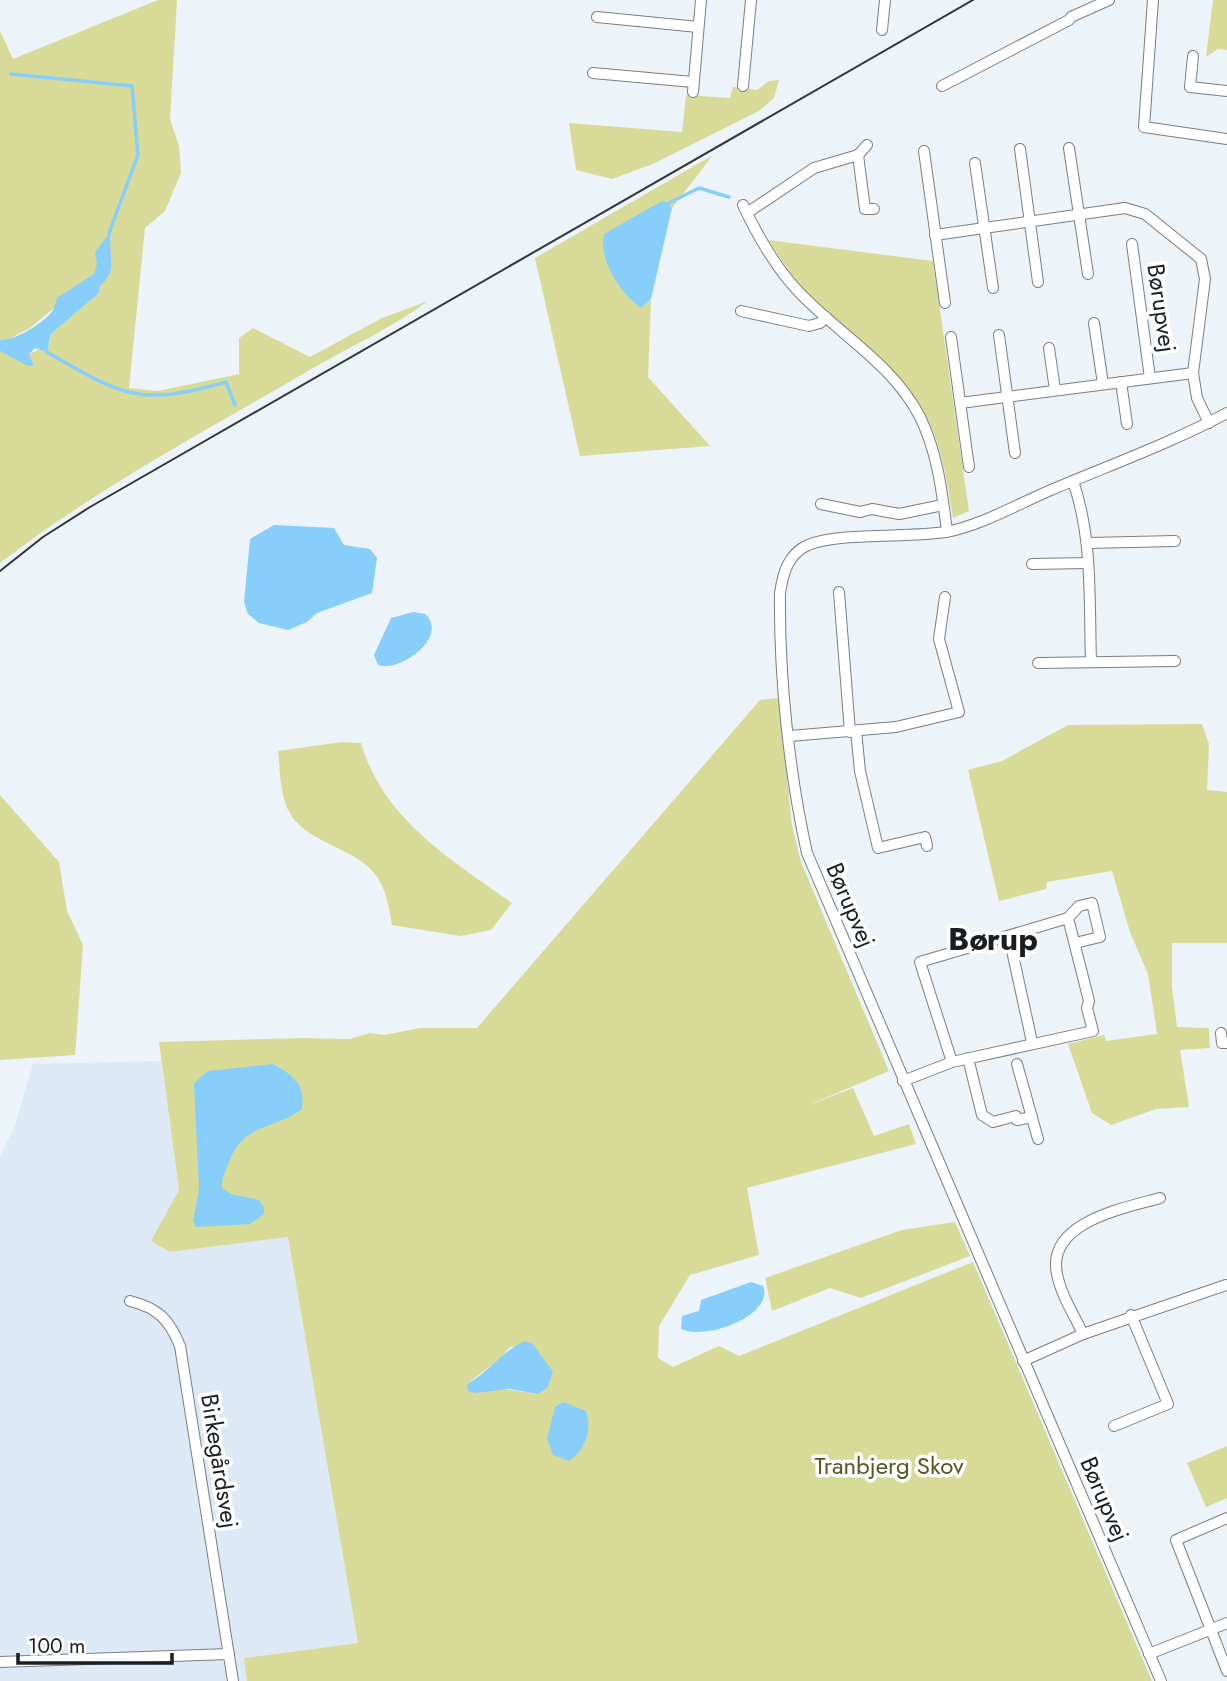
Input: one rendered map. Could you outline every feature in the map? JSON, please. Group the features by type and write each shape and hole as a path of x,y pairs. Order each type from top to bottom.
{"street":[{"path":"593,73 693,87 701,0"},
{"path":"743,86 751,0"},
{"path":"882,30 885,0"},
{"path":"942,86 1069,20 1070,16 1109,0"},
{"path":"1153,0 1144,127 1227,139"},
{"path":"597,16 698,27"},
{"path":"1193,56 1190,87 1227,91"},
{"path":"867,145 858,155 814,168 745,209 787,279 883,367 913,405 937,461 947,531"},
{"path":"1069,148 1088,274"},
{"path":"1020,149 1038,282"},
{"path":"924,151 945,303"},
{"path":"858,155 865,209 874,209"},
{"path":"975,163 993,288"},
{"name":"Børupvej","path":"935,235 1079,214 1134,209 1146,214 1201,259 1205,279 1193,373 1197,398 1209,423"},
{"name":"Børupvej","path":"1132,244 1150,378"},
{"path":"741,311 809,326 820,323 826,317"},
{"path":"1094,323 1103,384"},
{"path":"999,335 1015,453"},
{"path":"951,337 969,467"},
{"path":"1049,348 1055,390"},
{"name":"Børupvej","path":"960,403 1193,373"},
{"path":"1122,382 1127,424"},
{"name":"Børupvej","path":"1161,1681 807,853 790,736 780,607 782,577 791,558 806,546 831,540 947,531 1073,481 1227,413"},
{"path":"1073,481 1085,519 1088,543 1091,662"},
{"path":"821,504 860,512 872,509 899,514 943,505"},
{"path":"1088,543 1175,541"},
{"path":"1032,564 1088,563"},
{"name":"Børupvej","path":"839,592 853,731 878,848 925,837 927,846"},
{"path":"790,736 896,727 959,712 939,639 945,597"},
{"path":"1038,663 1175,661"},
{"path":"952,1062 920,962 1009,937 1016,931 1068,918 1079,906 1092,903 1100,937 1075,943"},
{"path":"903,1081 952,1062 1032,1042 1093,1031 1068,918"},
{"path":"1009,937 1032,1042"},
{"path":"968,1058 982,1115 993,1122 1016,1116 1017,1120 1032,1117"},
{"path":"1017,1064 1038,1139"},
{"path":"1083,1334 1057,1276 1055,1264 1060,1248 1074,1231 1095,1217 1160,1198"},
{"path":"1023,1361 1131,1315 1226,1285"},
{"name":"Birkegårdsvej","path":"130,1301 150,1306 163,1315 180,1346 233,1681"},
{"name":"Børupvej","path":"1114,1426 1168,1404 1131,1315"},
{"path":"1227,1518 1176,1540 1227,1671"},
{"path":"1149,1654 1227,1623"},
{"path":"0,1662 229,1654"}],"shaded area":[{"path":"161,1061 179,1191 152,1241 171,1252 288,1236 358,1643 245,1658 247,1681 0,1681 0,1157 15,1125 33,1064"}],"green space":[{"path":"158,0 177,0 170,119 179,146 181,173 165,211 145,228 129,388 158,391 239,374 239,338 253,328 310,357 382,318 428,301 114,485 0,563 0,351 34,365 29,354 49,345 51,334 99,293 111,267 112,232 94,274 30,328 7,340 0,340 0,31 13,59"},
{"path":"1213,0 1227,0 1227,50 1218,49 1206,57"},
{"path":"779,80 774,98 759,111 653,164 612,179 576,170 569,123 682,132 686,95 730,98 733,87 757,90 769,81"},
{"path":"713,155 672,208 669,203 641,308 651,299 648,377 710,446 580,456 535,258"},
{"path":"768,240 933,261 969,511 953,518 939,449 923,410 912,392 884,362 807,292"},
{"name":"Tranbjerg Skov","path":"779,698 792,826 801,862 889,1071 804,1107 853,1088 874,1136 909,1124 916,1144 747,1188 759,1255 690,1275 659,1326 658,1358 673,1367 719,1346 739,1356 973,1262 1152,1681 247,1681 244,1658 358,1643 288,1237 170,1252 151,1241 179,1190 159,1042 350,1039 370,1033 384,1035 420,1028 477,1028 760,700","holes":["533,1344 539,1354 538,1394 467,1384 502,1357 510,1347"]},
{"path":"1202,724 1209,744 1207,790 1227,792 1227,943 1172,943 1172,987 1177,1027 1209,1028 1210,1048 1180,1050 1189,1107 1156,1109 1111,1125 1092,1113 1068,1044 1104,1035 1106,1041 1157,1034 1148,974 1130,932 1112,871 1047,882 1046,889 999,901 968,770 1002,761 1068,725"},
{"path":"342,742 361,743 371,770 385,794 422,835 512,903 491,930 460,936 392,925 384,892 375,874 354,857 305,830 295,821 283,796 278,751"},
{"path":"0,795 59,862 67,911 83,945 75,1055 0,1060"},
{"path":"955,1222 970,1256 861,1298 830,1288 772,1311 765,1278 902,1230"},
{"path":"1227,1446 1227,1498 1206,1507 1187,1463"}],"water":[{"path":"662,201 669,203 672,208 651,299 641,308 625,293 612,275 605,255 604,234"},
{"path":"112,230 110,273 100,286 99,293 51,334 47,352 35,348 29,354 34,365 28,366 0,351 0,340 19,335 40,323 51,312 57,298 94,274 97,264 95,252"},
{"path":"274,525 334,528 344,545 370,549 377,558 372,593 317,613 307,622 288,630 259,623 248,614 244,602 250,539"},
{"path":"413,612 425,614 431,623 427,642 419,651 398,664 378,665 374,655 391,618"},
{"path":"273,1064 287,1072 300,1086 302,1109 251,1133 243,1140 235,1149 222,1185 222,1188 231,1194 259,1200 264,1207 264,1214 250,1224 196,1227 193,1221 199,1189 194,1083 208,1071"},
{"path":"751,1282 763,1286 764,1297 759,1307 749,1316 736,1323 706,1331 692,1332 681,1329 682,1316 699,1311 701,1300"},
{"path":"525,1341 533,1344 553,1372 548,1387 538,1394 509,1389 476,1393 468,1391 467,1384"},
{"path":"563,1402 586,1411 588,1418 586,1439 580,1451 569,1461 553,1455 547,1439 555,1407"}],"waterway":[{"path":"11,74 132,86 138,155 109,233"},
{"path":"669,203 699,188 729,197"},
{"path":"47,352 95,379 132,393 172,394 226,382 235,405"}],"tram line":[{"path":"0,571 43,537 90,507 973,0"}],"district":[{"name":"Børup","path":"993,939"}]}
